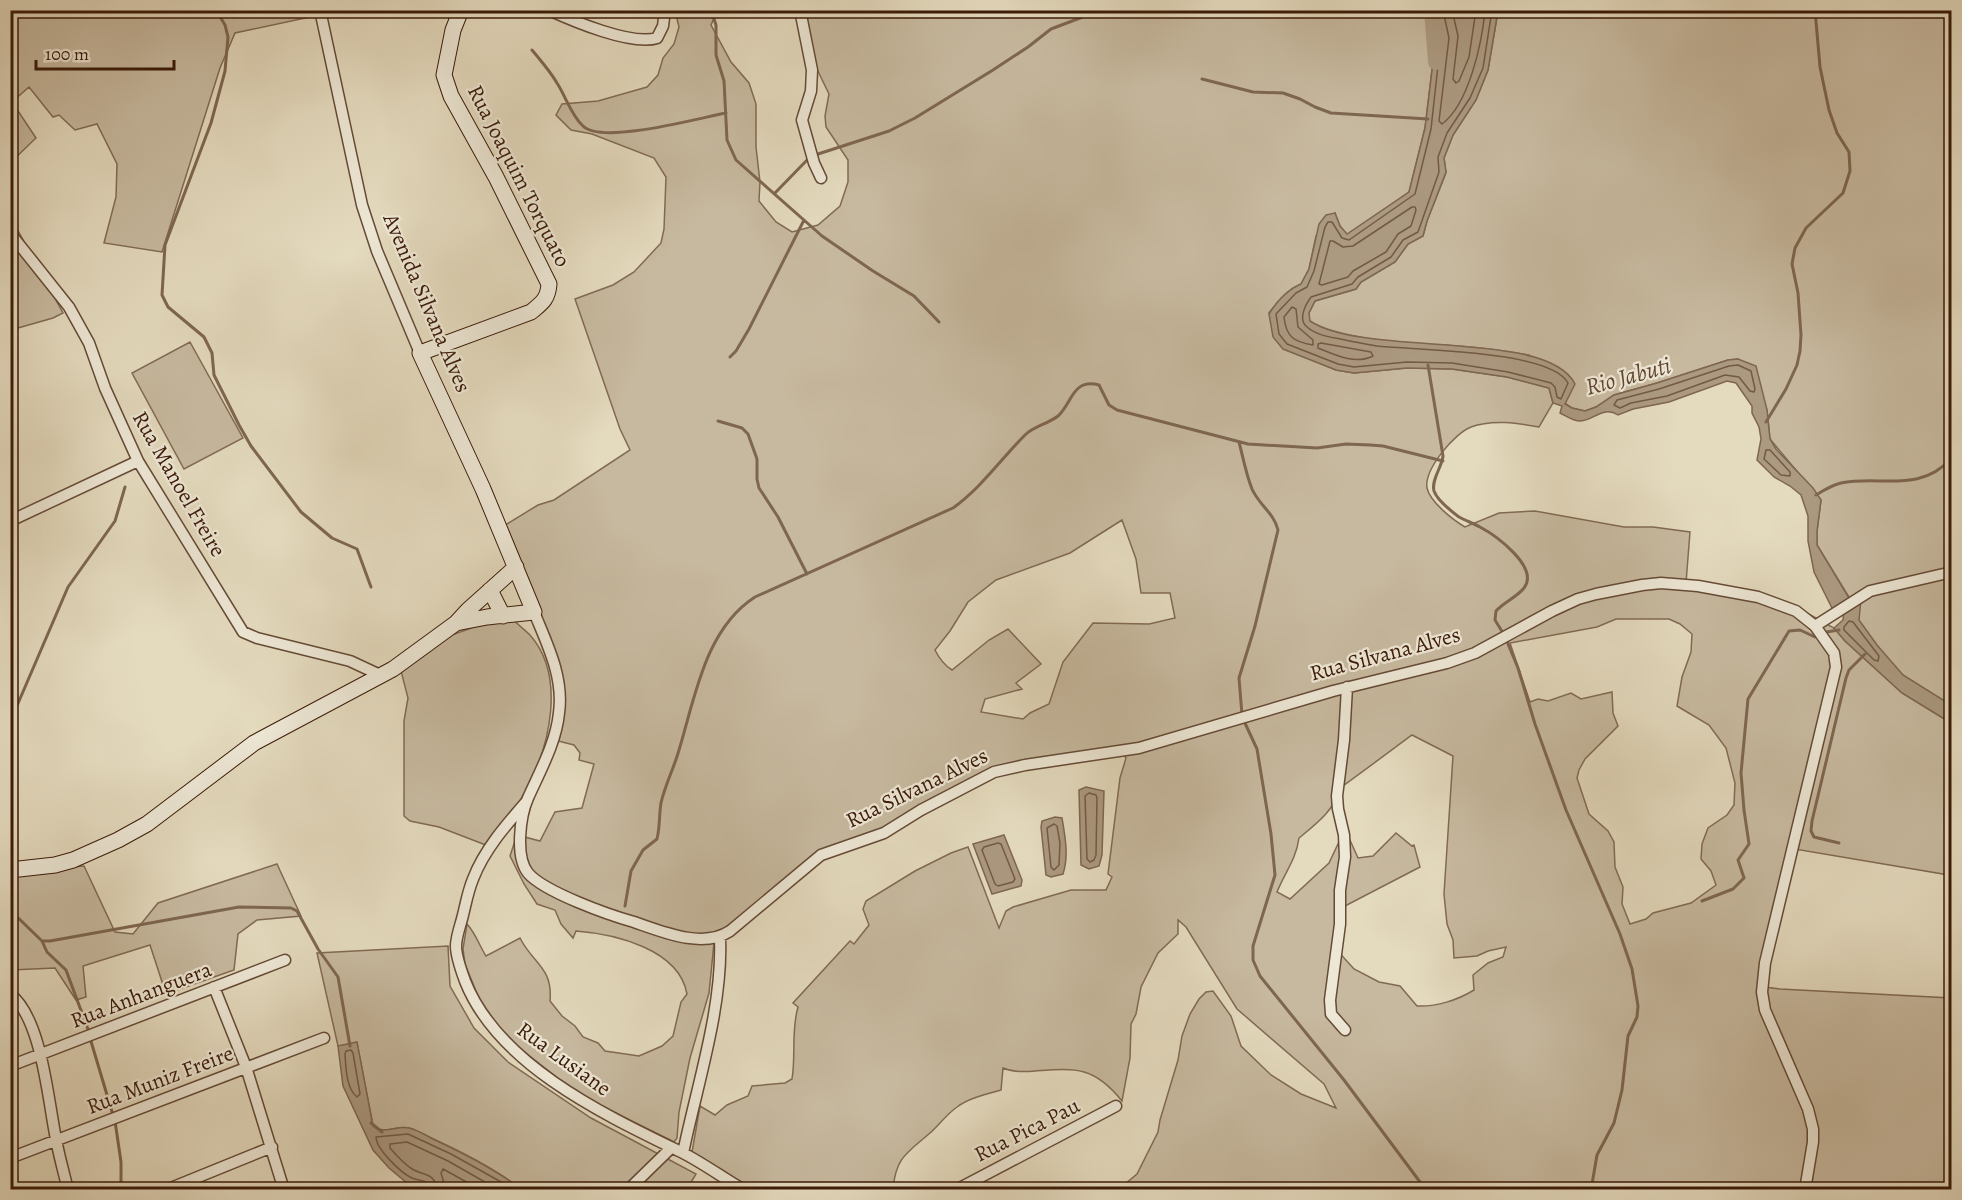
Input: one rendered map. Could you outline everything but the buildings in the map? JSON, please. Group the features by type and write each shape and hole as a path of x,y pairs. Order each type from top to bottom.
{"street":[{"name":"Avenida Silvana Alves","path":"320,10 362,205 376,251 516,567"},
{"name":"Rua Joaquim Torquato","path":"420,353 531,312 544,302 549,294 549,284 530,243 451,96 444,75 453,30 461,10"},
{"path":"549,10 611,34 648,40 657,38 663,26 665,10"},
{"path":"800,10 812,70 812,91 802,120 809,148 821,178"},
{"name":"Rua Manoel Freire","path":"10,233 69,307 89,344 105,388 138,460 243,632 257,638 350,661 380,675"},
{"path":"10,521 138,460"},
{"path":"10,870 55,865 73,860 118,840 165,812 210,774 254,743 393,669 456,623 516,567 553,661 560,696 557,723 549,750 527,801 519,845 527,872 544,886 602,912 647,927 698,939 720,938 720,972 713,1015 683,1153"},
{"path":"1815,626 1852,601 1876,589 1952,572"},
{"name":"Rua Silvana Alves","path":"720,938 821,855 884,834 921,810 994,772 1025,765 1139,748 1347,687 1447,663 1495,643 1534,620 1578,599 1610,590 1661,584 1698,586 1746,594 1791,609 1815,626 1834,653 1836,670 1765,963 1762,992 1768,1018 1811,1119 1813,1142 1805,1190"},
{"path":"490,590 503,616"},
{"path":"456,623 534,612"},
{"path":"1345,1030 1331,1014 1330,1000 1340,924 1340,896 1345,857 1344,835 1337,796 1344,740 1347,687"},
{"name":"Rua Lusiane","path":"527,801 505,825 485,855 470,889 456,944 461,971 470,993 492,1027 532,1065 589,1104 683,1153 730,1185 744,1190"},
{"name":"Rua Anhanguera","path":"10,1066 285,960"},
{"path":"214,987 246,1067 284,1190"},
{"path":"10,994 28,1014 40,1054 68,1190"},
{"name":"Rua Muniz Freire","path":"10,1158 324,1038"},
{"name":"Rua Pica Pau","path":"956,1190 1116,1106"},
{"path":"166,1190 190,1185 272,1147"},
{"path":"628,1190 671,1148"}],"shaded area":[{"path":"11,10 315,10 315,16 235,33 220,68 162,252 104,243 116,197 117,164 97,124 75,130 59,115 53,117 29,87 12,102 36,138 11,162"},
{"path":"675,11 717,11 711,25 731,62 749,83 756,104 759,201 776,222 792,232 818,225 840,206 848,182 848,160 826,127 825,116 829,94 815,65 801,11 1429,11 1436,37 1425,128 1409,192 1347,235 1340,226 1335,213 1316,236 1309,269 1301,284 1279,300 1269,313 1310,359 1336,370 1354,373 1407,368 1452,369 1507,377 1549,388 1553,403 1539,427 1496,422 1471,427 1457,436 1435,462 1427,480 1429,493 1443,510 1465,527 1499,513 1535,511 1624,527 1653,527 1690,532 1686,583 1798,608 1834,628 1902,693 1951,723 1951,769 1945,791 1945,849 1949,875 1795,849 1765,987 1951,998 1951,1189 1119,1189 1137,1174 1158,1132 1178,1060 1182,1036 1190,1014 1206,992 1213,991 1231,1016 1241,1046 1271,1075 1301,1094 1336,1108 1324,1084 1237,1009 1186,927 1178,920 1178,934 1158,953 1141,987 1136,1014 1131,1024 1130,1058 1122,1101 1102,1081 1083,1072 1062,1070 1027,1072 1003,1068 1001,1090 957,1107 909,1151 900,1162 893,1189 749,1189 698,1163 692,1152 700,1106 715,1115 727,1105 748,1096 752,1086 785,1083 792,1079 798,1007 793,1003 850,941 854,944 869,925 863,909 866,901 915,871 968,847 999,928 1006,911 1013,907 1071,890 1106,890 1112,877 1108,874 1120,778 1126,758 1123,754 1025,763 850,845 816,857 732,934 714,943 709,993 690,1058 679,1112 677,1138 674,1142 597,1104 559,1079 518,1047 484,1011 465,964 463,949 467,924 486,956 520,938 545,973 550,990 550,1001 583,1037 598,1043 605,1051 639,1056 662,1046 673,1036 681,1002 687,994 682,978 672,966 659,955 643,947 626,940 592,933 576,931 573,938 561,924 555,910 537,904 510,856 517,835 540,841 555,812 582,808 594,764 579,760 580,753 574,745 558,741 562,682 502,527 538,505 554,500 630,450 620,429 575,299 613,285 634,272 661,243 664,229 666,177 654,158 592,134 571,130 556,115 562,104 598,101 647,87 658,75 663,58 674,44 679,27","holes":["1122,520 1136,559 1141,593 1170,593 1175,618 1149,624 1093,623 1063,662 1049,704 1023,719 981,712 985,699 1022,689 1016,683 1041,664 1008,629 989,640 952,670 947,666 935,650 968,602 996,580 1070,553","1616,619 1669,619 1680,624 1692,634 1691,652 1682,677 1677,706 1709,725 1726,748 1735,783 1734,805 1727,815 1708,828 1702,844 1701,859 1711,871 1716,885 1691,903 1653,913 1646,919 1630,924 1622,904 1623,887 1615,867 1614,842 1608,831 1589,814 1577,778 1585,759 1618,726 1613,713 1612,692 1581,699 1571,693 1548,701 1538,699 1530,702 1510,643 1597,627","1412,735 1453,756 1444,894 1454,958 1477,956 1506,947 1503,957 1488,963 1473,975 1474,990 1447,1002 1417,1006 1400,986 1379,982 1354,969 1335,948 1341,908 1420,867 1414,845 1412,846 1396,833 1373,856 1358,858 1345,829 1329,863 1290,899 1277,892 1293,859 1299,838 1329,810 1339,789"]},
{"path":"1498,11 1951,11 1951,705 1903,675 1844,607 1849,597 1817,545 1821,500 1770,439 1767,410 1738,359 1728,360 1614,395 1596,407 1585,411 1572,408 1565,403 1529,355 1484,348 1364,338 1343,334 1309,321 1309,313 1315,301 1356,289 1361,282 1395,262 1408,244 1423,236 1446,173 1444,158 1453,135 1476,100 1488,70"},
{"path":"10,216 63,313 11,330"},
{"path":"190,342 243,438 184,469 132,373"},
{"path":"513,619 530,635 541,652 548,670 551,711 548,732 535,771 491,847 439,827 410,821 404,816 404,721 408,698 400,667 449,636 474,627"},
{"path":"277,864 301,916 257,920 238,934 234,970 166,994 150,945 83,966 86,997 76,1000 55,968 11,970 11,872 84,866 115,932 133,934 158,903"},
{"path":"448,946 450,986 474,1028 508,1062 591,1118 696,1174 687,1189 521,1189 478,1161 414,1130 404,1127 381,1130 373,1126 357,1043 338,1046 317,953"}],"water":[{"path":"1429,11 1498,11 1488,70 1476,100 1453,135 1444,158 1446,172 1423,236 1408,244 1395,262 1361,282 1356,289 1315,301 1309,313 1310,321 1336,332 1371,339 1494,349 1530,356 1558,367 1575,384 1565,404 1585,411 1596,407 1614,395 1728,360 1738,359 1756,366 1767,410 1770,439 1776,449 1813,488 1821,500 1817,545 1849,598 1845,606 1861,599 1859,620 1877,645 1903,675 1951,705 1951,723 1902,693 1834,628 1843,620 1844,608 1834,612 1814,572 1808,541 1808,516 1801,495 1774,477 1757,460 1761,439 1759,427 1752,413 1752,406 1736,383 1727,381 1669,402 1633,409 1618,415 1613,412 1603,413 1577,421 1560,413 1562,406 1553,403 1549,388 1507,377 1452,369 1407,368 1354,373 1336,370 1283,349 1273,337 1269,314 1283,296 1301,284 1309,269 1319,224 1326,215 1335,213 1340,226 1347,234 1409,192 1425,128 1436,37"},
{"path":"1951,769 1951,895 1944,821 1946,791"},
{"path":"1086,787 1104,791 1102,855 1099,866 1089,869 1081,865 1079,790"},
{"path":"1055,817 1062,818 1066,860 1063,874 1051,877 1046,875 1041,827 1042,821"},
{"path":"1004,835 1022,880 1021,886 992,894 973,844"},
{"path":"357,1042 373,1126 381,1130 404,1127 416,1130 480,1162 521,1189 433,1189 407,1183 389,1168 373,1150 343,1086 338,1046"}],"waterway":[{"path":"216,10 225,25 228,37 225,71 211,123 165,245 162,295 168,307 204,337 212,353 214,375 251,446 301,512 332,538 357,549 371,587"},
{"path":"711,10 716,25 716,55 724,81 727,140 736,160 822,236 914,296 939,322"},
{"name":"Rio Jabuti","path":"1432,10 1436,62"},
{"path":"1766,422 1786,389 1797,365 1800,351 1798,293 1792,264 1795,248 1806,228 1843,193 1850,171 1849,152 1837,133 1829,110 1820,67 1815,10"},
{"path":"815,155 889,131 915,118 993,70 1051,29 1088,15 1124,15"},
{"path":"532,50 560,88 579,122 593,131 629,132 726,113"},
{"path":"1202,79 1253,92 1283,93 1331,113 1428,119"},
{"path":"775,193 809,158"},
{"path":"730,357 749,329 804,220"},
{"path":"1428,365 1443,456 1434,482 1434,491 1459,517 1487,531 1505,544 1526,571 1527,580 1524,588 1496,611 1495,620 1503,633"},
{"path":"625,906 631,871 643,850 657,839 663,796 704,666 724,627 738,611 755,597 953,508 982,482 1025,435 1058,416 1074,393 1083,385 1099,385 1109,405 1117,410 1248,444 1317,448 1346,444 1383,446 1443,461"},
{"path":"718,421 742,428 748,434 757,459 759,488 778,517 807,574"},
{"path":"1239,442 1252,489 1278,530 1255,626 1239,678 1242,715"},
{"path":"1816,495 1841,483 1913,480 1939,469 1952,458"},
{"path":"10,722 68,587 115,521 125,487"},
{"path":"1702,901 1733,889 1744,878 1738,860 1749,844 1741,773 1748,699 1789,631 1800,630 1815,637 1839,630"},
{"path":"1506,639 1566,810 1620,934 1632,969 1638,1006 1637,1017 1628,1036 1622,1090 1614,1123 1597,1155 1591,1190"},
{"path":"1839,843 1814,837 1811,831 1812,821 1846,678 1849,670 1865,654"},
{"path":"1244,721 1257,749 1271,834 1275,875 1253,946 1253,960 1260,976 1344,1080 1426,1190"},
{"path":"42,941 239,907 291,908 297,911 318,949 338,977 350,1046"},
{"path":"10,910 42,941 47,952 66,970 89,1032"},
{"path":"90,1038 113,1115"},
{"path":"115,1121 121,1162 121,1190"},
{"path":"371,1123 382,1132"}]}
